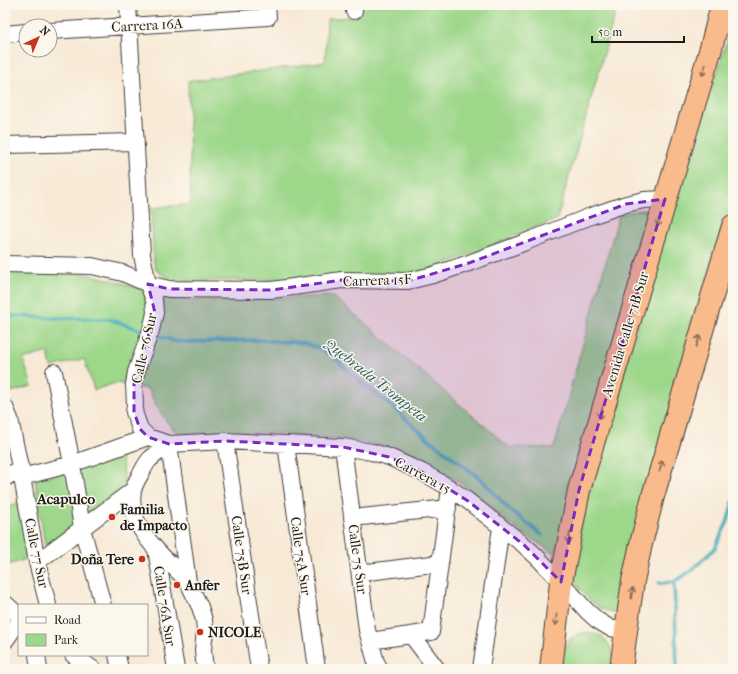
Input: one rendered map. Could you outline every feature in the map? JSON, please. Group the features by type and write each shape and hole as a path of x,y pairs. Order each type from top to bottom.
{"highway":[{"name":"Avenida Calle 71B Sur","path":"551,669 560,582 579,490 711,48 722,5"},
{"path":"711,48 729,5"},
{"path":"621,669 635,573 653,496 733,226"}],"street":[{"name":"Calle 76 Sur","path":"128,5 142,255 144,269 154,300 155,313 151,330 136,372 134,384 134,412 140,429 148,436"},
{"name":"Carrera 16A","path":"58,30 129,26 267,11"},
{"path":"5,34 18,33"},
{"path":"5,144 136,142"},
{"name":"Carrera 15F","path":"5,264 92,266 123,273 148,284 169,290 272,290 342,280 408,281 433,275 545,241 591,216 626,204 644,200 665,199"},
{"path":"54,372 72,464 82,528 103,604"},
{"name":"Calle 77 Sur","path":"7,416 21,472 36,562 48,604"},
{"path":"5,478 21,472 72,464 148,436 170,444 188,582"},
{"name":"Carrera 15","path":"170,444 225,440 343,447 372,452 389,457 422,472 450,488 532,552 596,620 610,628 626,631"},
{"name":"Calle 75B Sur","path":"225,440 259,669"},
{"name":"Calle 76A Sur","path":"170,444 149,460 138,478 133,490 132,501 133,510 143,533 156,549 176,669"},
{"name":"Calle 75A Sur","path":"286,444 317,669"},
{"name":"Calle 75 Sur","path":"343,447 367,630 375,667"},
{"path":"370,641 431,632 450,488"},
{"path":"36,562 133,490"},
{"path":"352,518 448,508"},
{"path":"481,669 501,527"},
{"path":"156,549 188,582 200,607 205,630 203,650 200,660 194,669"},
{"path":"360,573 440,563"},
{"path":"5,602 18,615"},
{"path":"5,641 18,622"},
{"path":"411,635 438,669"},
{"path":"203,650 205,669"},
{"path":"37,656 39,669"},
{"path":"74,656 93,669"},
{"path":"116,656 120,669"}],"highlighted area":[{"path":"665,199 579,490 561,582 524,545 468,501 422,472 389,457 343,447 225,441 169,444 148,437 140,429 134,412 134,384 155,313 148,284 169,289 272,290 342,280 408,281 469,263 626,204"}],"green space":[{"path":"358,5 618,5 557,219 423,273 391,278 178,281 157,271 154,264 151,208 191,204 188,81 325,62 327,19 359,16"},
{"path":"733,22 733,194 700,306 621,611 615,613 602,609 591,601 580,590 571,575 578,534 696,125 713,85"},
{"path":"638,210 651,210 555,554 509,524 464,485 393,449 350,440 267,433 179,434 171,427 158,409 148,389 116,383 94,390 84,359 51,367 48,352 23,359 32,386 11,392 5,381 5,266 82,273 116,281 172,299 230,300 333,296 509,447 554,448 619,215"},
{"path":"121,455 126,488 45,546 35,480"},
{"path":"22,500 32,557 5,566 5,509"},
{"path":"588,632 602,636 610,646 613,654 612,669 560,669 561,656 570,639 578,634"}],"waterway":[{"name":"Quebrada Trompeta","path":"5,315 109,319 144,331"},
{"name":"Quebrada Trompeta","path":"159,336 177,342 259,340 303,343 321,349 336,359 352,375 389,404 426,437 482,480 508,508 542,535"},
{"name":"Quebrada Trompeta","path":"659,583 674,582 691,571 715,548 727,523 733,502"},
{"path":"674,582 677,669"}],"place":[{"name":"Familia de Impacto","path":"112,517"},
{"name":"Doña Tere","path":"142,559"},
{"name":"Anfer","path":"177,585"},
{"name":"NICOLE","path":"200,632"}],"district":[{"name":"Acapulco","path":"66,499"}]}
